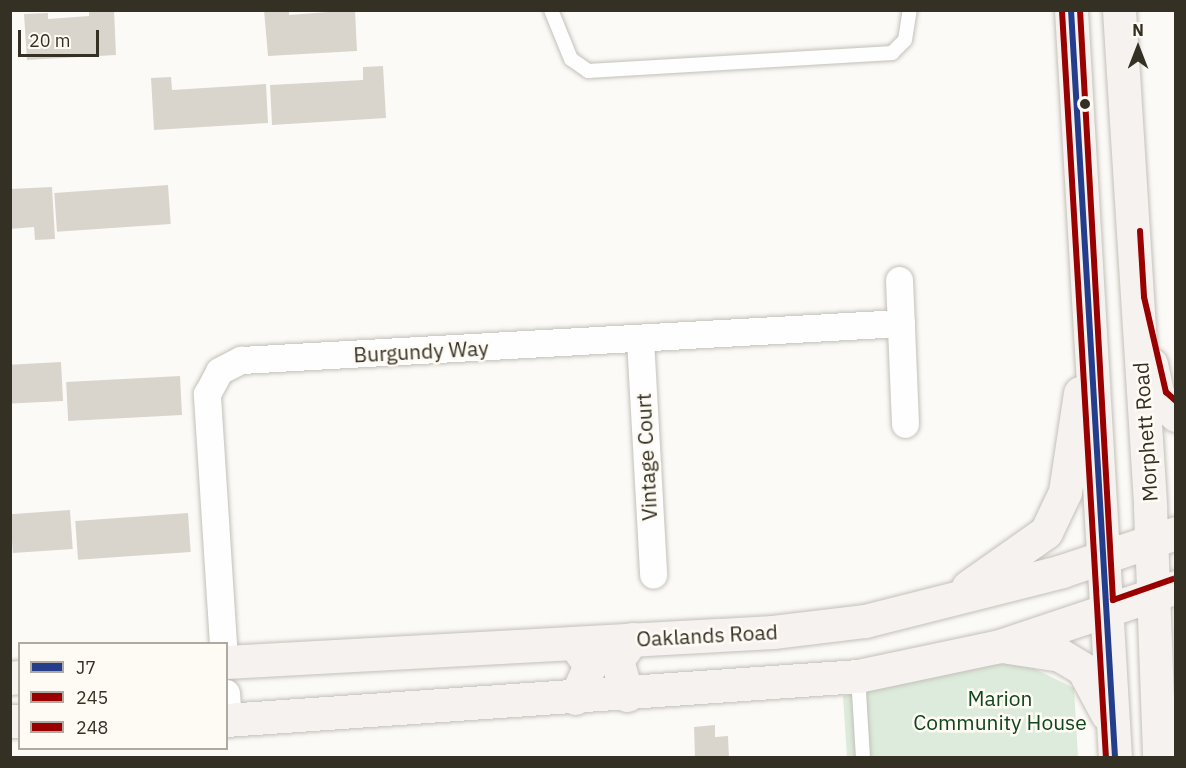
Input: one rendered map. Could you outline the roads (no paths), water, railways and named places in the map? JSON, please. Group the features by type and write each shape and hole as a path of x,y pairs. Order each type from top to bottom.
{"main road":[{"path":"1071,10 1114,742"},
{"name":"Morphett Road","path":"1119,10 1135,298 1164,537 1165,591 1157,674 1160,758"},
{"path":"1135,298 1158,396 1176,415"},
{"path":"927,609 996,571 1046,532 1065,492 1090,327"},
{"name":"Oaklands Road","path":"228,662 772,632 927,609 1164,537"},
{"path":"228,711 575,698 858,676 1000,646 1105,613 1165,591"},
{"name":"Morphett Road","path":"1157,674 1176,633"},
{"path":"627,695 617,660 632,639"},
{"path":"574,643 590,665 575,698"},
{"path":"1000,646 1060,655 1083,669 1094,681 1114,742"}],"street":[{"path":"899,280 905,424"},
{"name":"Burgundy Way","path":"223,642 207,394 219,371 241,360 901,323"},
{"name":"Vintage Court","path":"640,339 653,575"}],"lane":[{"path":"551,10 571,58 588,71 892,53 905,40 910,10"},
{"path":"858,676 863,758"}],"park label":[{"name":"Marion Community House","path":"1000,710"}]}
